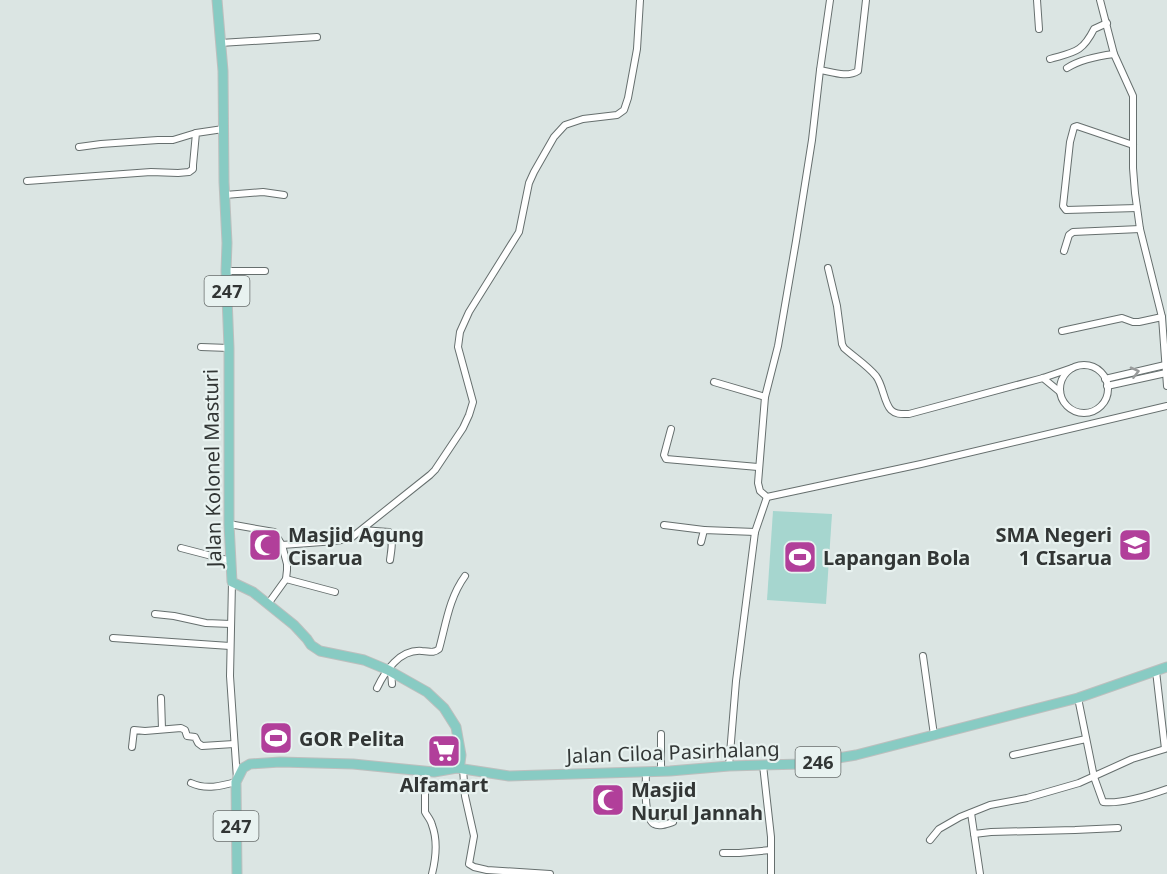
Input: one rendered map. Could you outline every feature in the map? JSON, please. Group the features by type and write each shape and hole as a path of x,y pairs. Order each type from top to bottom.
{"main road":[{"name":"Jalan Kolonel Masturi","path":"217,0 223,71 229,348 229,524 232,582 253,592 294,625 311,645 320,651 353,657 389,671 427,692 438,701 456,727 461,749 460,769"},
{"name":"Jalan Ciloa Pasirhalang","path":"460,769 508,776 661,771 825,761 1078,698 1167,667"},
{"path":"236,780 243,768 250,764 265,763 353,764 434,772 460,769"},
{"name":"247","path":"236,780 237,874"}],"street":[{"path":"282,544 346,539 362,530 435,470 463,428 470,415 473,398 458,347 459,332 519,232 529,183 554,137 565,125 583,119 617,115 624,110 637,49 640,0"},
{"path":"767,497 760,491 758,467 765,397 778,346 796,241 830,0"},
{"path":"820,70 848,75 858,71 866,0"},
{"path":"1037,0 1039,29"},
{"path":"1100,0 1114,54 1133,96 1133,168 1137,208 1162,317 1167,386"},
{"path":"1050,59 1079,50 1090,38 1094,29 1107,23"},
{"path":"220,43 316,37"},
{"path":"1067,68 1074,63 1114,54"},
{"path":"1133,145 1077,126 1074,127 1070,142 1063,206 1066,210 1137,208"},
{"path":"79,147 166,141 224,129"},
{"path":"27,181 151,172 189,172 194,165 196,133"},
{"path":"225,195 264,192 284,195"},
{"path":"1064,251 1069,235 1073,232 1140,229"},
{"path":"828,268 837,306 843,348 876,376 889,408 895,413 909,414 1043,378 1081,365 1091,366 1099,371 1106,382 1107,395 1103,404 1095,410 1086,413 1077,412 1068,408 1059,392 1043,378"},
{"path":"226,271 265,271"},
{"path":"1062,331 1122,318 1139,322 1162,317"},
{"path":"201,347 229,348"},
{"path":"1106,382 1165,364"},
{"path":"1059,392 1062,378 1072,369"},
{"path":"1106,382 1166,373"},
{"path":"714,382 765,397"},
{"path":"767,497 921,464 1167,406"},
{"path":"671,429 664,455 666,459 758,467"},
{"path":"729,766 736,681 754,532 767,497"},
{"path":"229,524 274,532 282,544 287,564 286,579 268,604"},
{"path":"664,525 704,531 754,532"},
{"path":"362,530 391,534 390,560"},
{"path":"701,542 704,531"},
{"path":"181,548 231,561"},
{"path":"377,688 384,674 403,654 416,651 434,653 440,649 449,609 458,585 465,576"},
{"path":"286,579 335,592"},
{"path":"191,783 208,788 236,780 230,676 232,582"},
{"path":"155,614 206,623 231,624"},
{"path":"113,638 230,646"},
{"path":"923,656 934,735"},
{"path":"389,671 392,684"},
{"path":"930,840 939,829 960,817 990,805 1027,798 1079,783 1132,759 1165,749 1155,671"},
{"path":"160,698 162,729"},
{"path":"1078,698 1086,740 1103,802 1167,789"},
{"path":"132,747 134,730 183,728 187,736 195,737 202,746 234,744"},
{"path":"661,734 661,771"},
{"path":"1013,755 1086,740"},
{"path":"763,765 771,874"},
{"path":"460,769 474,836 469,864 488,870 550,874"},
{"path":"425,771 425,812 431,821 436,841 432,874"},
{"path":"646,771 647,812 650,820 656,825 673,822"},
{"path":"971,813 980,874"},
{"path":"974,834 1118,828"},
{"path":"723,853 771,850"}],"shaded area":[{"name":"Lapangan Bola","path":"773,511 832,514 826,604 767,600"}],"place":[{"name":"Masjid Agung Cisarua","path":"265,545"},
{"name":"SMA Negeri 1 CIsarua","path":"1135,545"},
{"name":"Lapangan Bola","path":"800,557"},
{"name":"GOR Pelita","path":"276,738"},
{"name":"Alfamart","path":"444,751"},
{"name":"Masjid Nurul Jannah","path":"608,800"}]}
